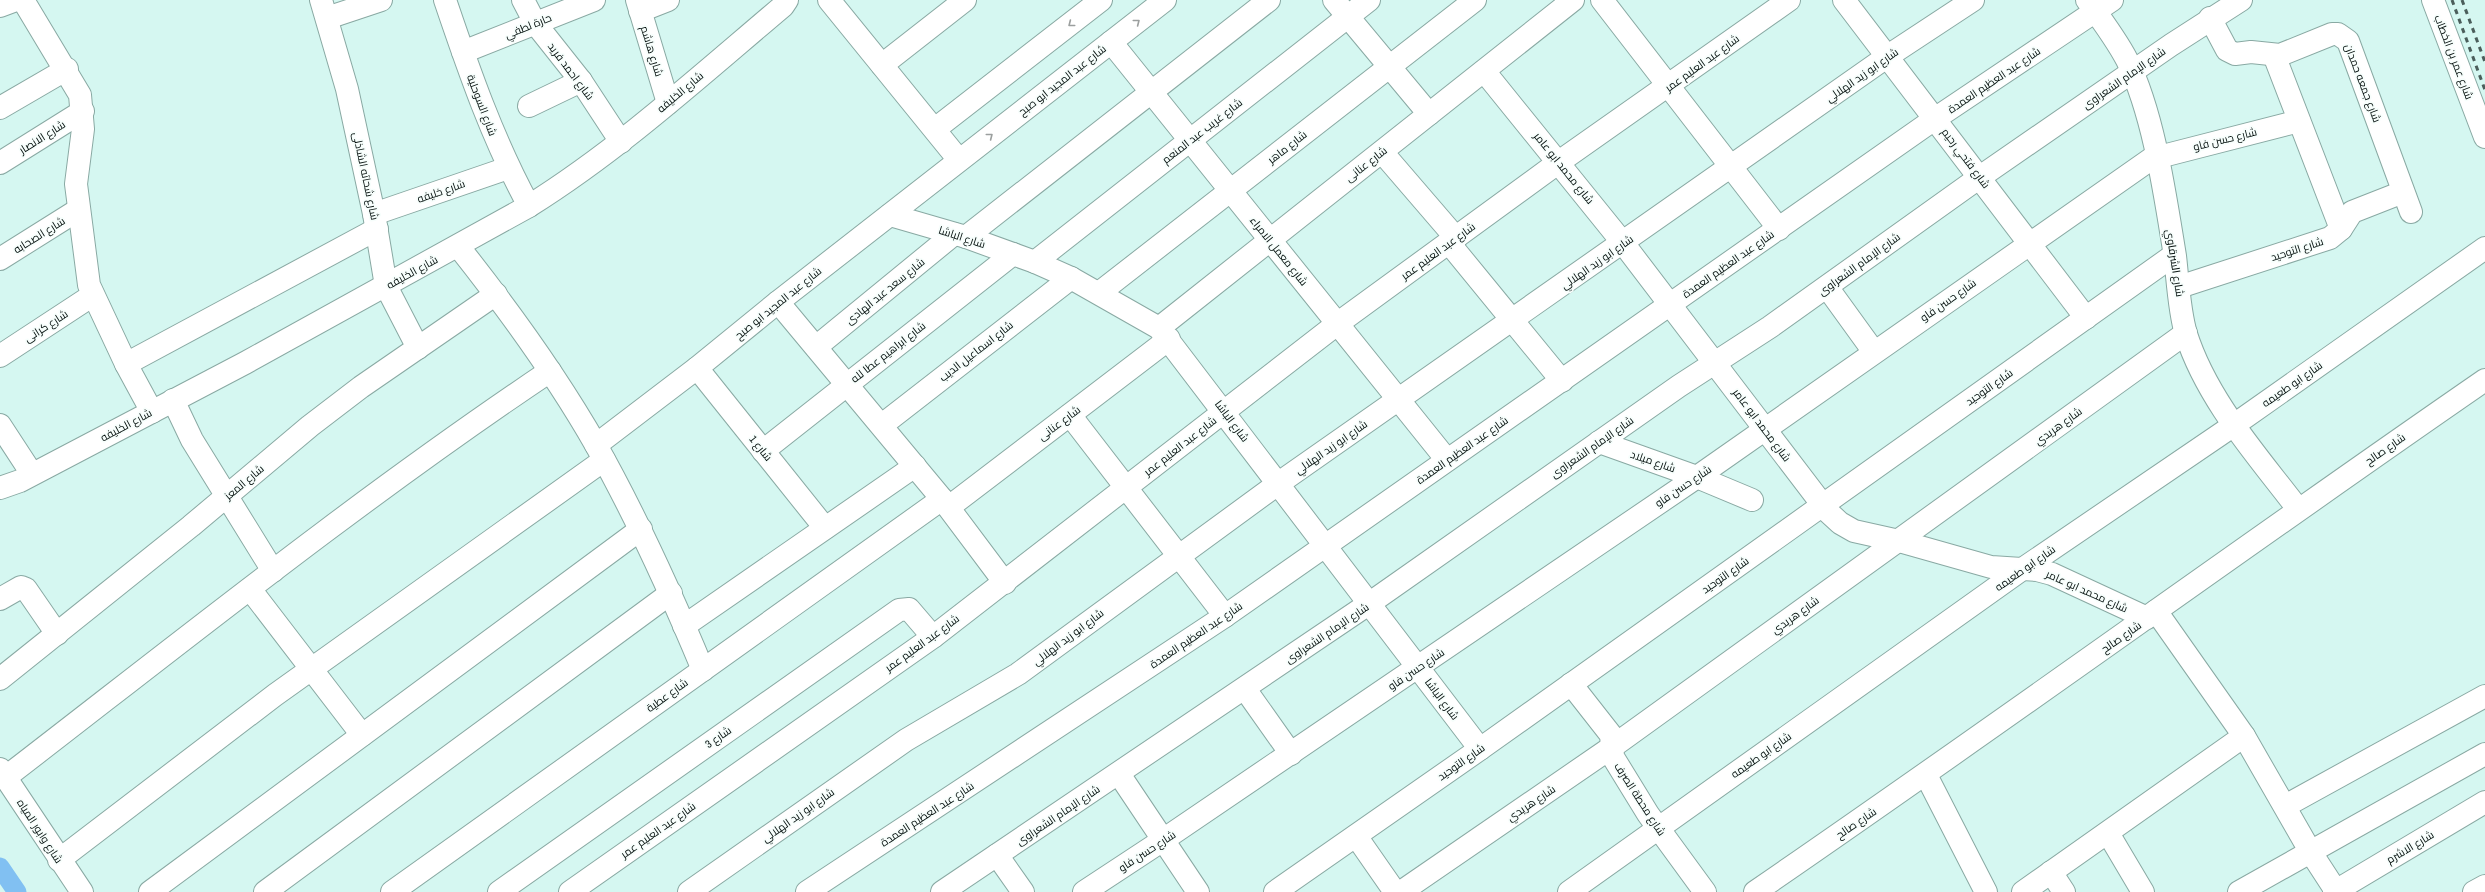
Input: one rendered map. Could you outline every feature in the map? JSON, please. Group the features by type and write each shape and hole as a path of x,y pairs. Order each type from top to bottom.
{"street":[{"path":"0,6 16,0"},
{"path":"23,0 67,69 80,95 83,111 83,129 76,184 87,274 93,295 126,364 152,412"},
{"path":"324,9 381,0"},
{"name":"شارع السوحلية","path":"445,0 485,115 508,168 529,206"},
{"name":"شارع احمد فريد","path":"523,0 535,23 581,81 621,142"},
{"name":"حارة لطفي","path":"463,52 592,0"},
{"path":"638,5 668,0"},
{"name":"شارع الخليفه","path":"0,488 32,474 152,412 386,286 529,206 592,165 621,142 782,6 786,0"},
{"path":"882,65 965,0"},
{"name":"شارع عبد المجيد ابو صبح","path":"59,860 600,452 697,368 778,302 1165,0"},
{"name":"شارع سعد عبد الهادى","path":"816,347 1151,92 1269,0"},
{"path":"1334,0 1429,114"},
{"name":"شارع غريب عبد المنعم","path":"1035,262 1369,0"},
{"name":"شارع ماهر","path":"1099,293 1474,0"},
{"name":"شارع عنانى","path":"946,503 1070,415 1270,240 1574,0"},
{"path":"1602,0 1779,229"},
{"name":"شارع عبد العليم عمر","path":"570,892 933,637 1006,582 1337,324 1559,162 1669,86 1789,0"},
{"name":"شارع فتحي رحيم","path":"1844,0 1936,118 2086,318"},
{"name":"شارع ابو زيد الهلالي","path":"689,892 906,740 970,704 1018,674 1178,555 1279,483 1888,56 1973,0"},
{"name":"شارع الإمام الشعراوى","path":"942,892 1245,689 1599,442 1827,287 1980,177 2210,18 2241,0"},
{"name":"شارع عمر بن الخطاب","path":"2432,0 2485,137"},
{"path":"832,1 959,160"},
{"path":"935,129 1094,2"},
{"name":"شارع الشرقاوي","path":"2098,4 2132,73 2146,112 2156,156 2174,255 2186,333 2208,380 2234,424 2298,509"},
{"name":"شارع عبد العظيم العمدة","path":"807,892 1225,616 2098,4"},
{"name":"شارع هاشم","path":"638,5 668,103"},
{"name":"شارع شحاته الشاذلى","path":"324,9 347,89 375,221 386,286 418,348"},
{"name":"شارع جمعه حمدان","path":"2210,18 2230,53 2251,52 2274,55 2287,53 2332,34 2338,34 2348,42 2411,212"},
{"name":"شارع معمل الامراء","path":"1111,42 1447,460"},
{"path":"2274,55 2341,230"},
{"path":"0,108 67,69"},
{"name":"شارع محمد ابو عامر","path":"1484,71 1623,243 1834,518 1847,527 1991,567 2052,574 2152,615"},
{"path":"529,106 581,81"},
{"name":"شارع الانصار","path":"0,163 83,111"},
{"name":"شارع حسن فاو","path":"1097,888 1164,840 1697,477 2030,242 2156,156 2299,120"},
{"path":"1382,152 1453,240 1512,321 1562,381"},
{"name":"شارع خليفه","path":"126,364 375,221 508,168"},
{"name":"شارع التوحيد","path":"2179,287 2330,238 2341,230 2352,212 2403,192"},
{"name":"شارع الصحابه","path":"0,259 78,210"},
{"name":"شارع الباشا","path":"890,215 960,236 1035,262 1071,278 1099,293 1164,333 1480,749"},
{"path":"458,246 496,294 550,371 600,452 641,529 671,593 703,670"},
{"name":"شارع ابو طعيمه","path":"1568,892 2021,570 2234,424 2485,248"},
{"name":"شارع ابراهيم عطا لله","path":"763,451 1013,254"},
{"name":"شارع التوحيد","path":"1275,892 1480,749 2174,255"},
{"name":"شارع اسماعيل الديب","path":"882,425 1071,278"},
{"path":"1827,287 1874,352"},
{"name":"شارع المعز","path":"0,679 342,402 496,294"},
{"name":"شارع كرانى","path":"0,356 93,295"},
{"path":"778,302 946,503 1006,582"},
{"name":"شارع هريدي","path":"1400,892 1612,747 2186,333"},
{"name":"شارع 1","path":"697,368 825,528"},
{"path":"3,773 250,589 417,462 550,371"},
{"name":"شارع صالح","path":"1755,892 1926,775 2152,615 2298,509 2485,380"},
{"path":"173,400 192,440 273,571"},
{"path":"1070,415 1225,616"},
{"path":"0,425 32,474"},
{"name":"شارع ميلاد","path":"1599,442 1697,477 1752,500"},
{"path":"684,626 915,466"},
{"name":"شارع عطية","path":"392,892 703,670 946,503"},
{"path":"150,892 641,529"},
{"path":"0,599 22,587 26,589 57,634"},
{"path":"250,589 362,735"},
{"path":"265,892 671,593"},
{"name":"شارع 3","path":"499,892 899,610 909,609 933,637"},
{"path":"2152,615 2244,736 2310,851 2335,891"},
{"name":"شارع محطة الصرف","path":"1571,684 1611,735 1615,760 1657,828 1705,892"},
{"path":"1245,689 1291,754"},
{"path":"2285,806 2485,696"},
{"path":"2023,892 2244,736"},
{"path":"2239,892 2485,754"},
{"name":"شارع وابور المياه","path":"3,773 59,860 82,892"},
{"path":"1119,774 1198,892"},
{"path":"1926,775 1986,892"},
{"name":"شارع الاشرم","path":"2335,891 2485,802"},
{"path":"2108,833 2143,892"},
{"path":"1356,836 1395,892"},
{"path":"997,856 1023,892"},
{"path":"2051,872 2064,892"},
{"path":"2474,892 2485,886"}],"waterway":[{"path":"0,867 17,892"}],"railway":[{"path":"2452,0 2485,90"},
{"path":"2462,0 2485,62"}]}
